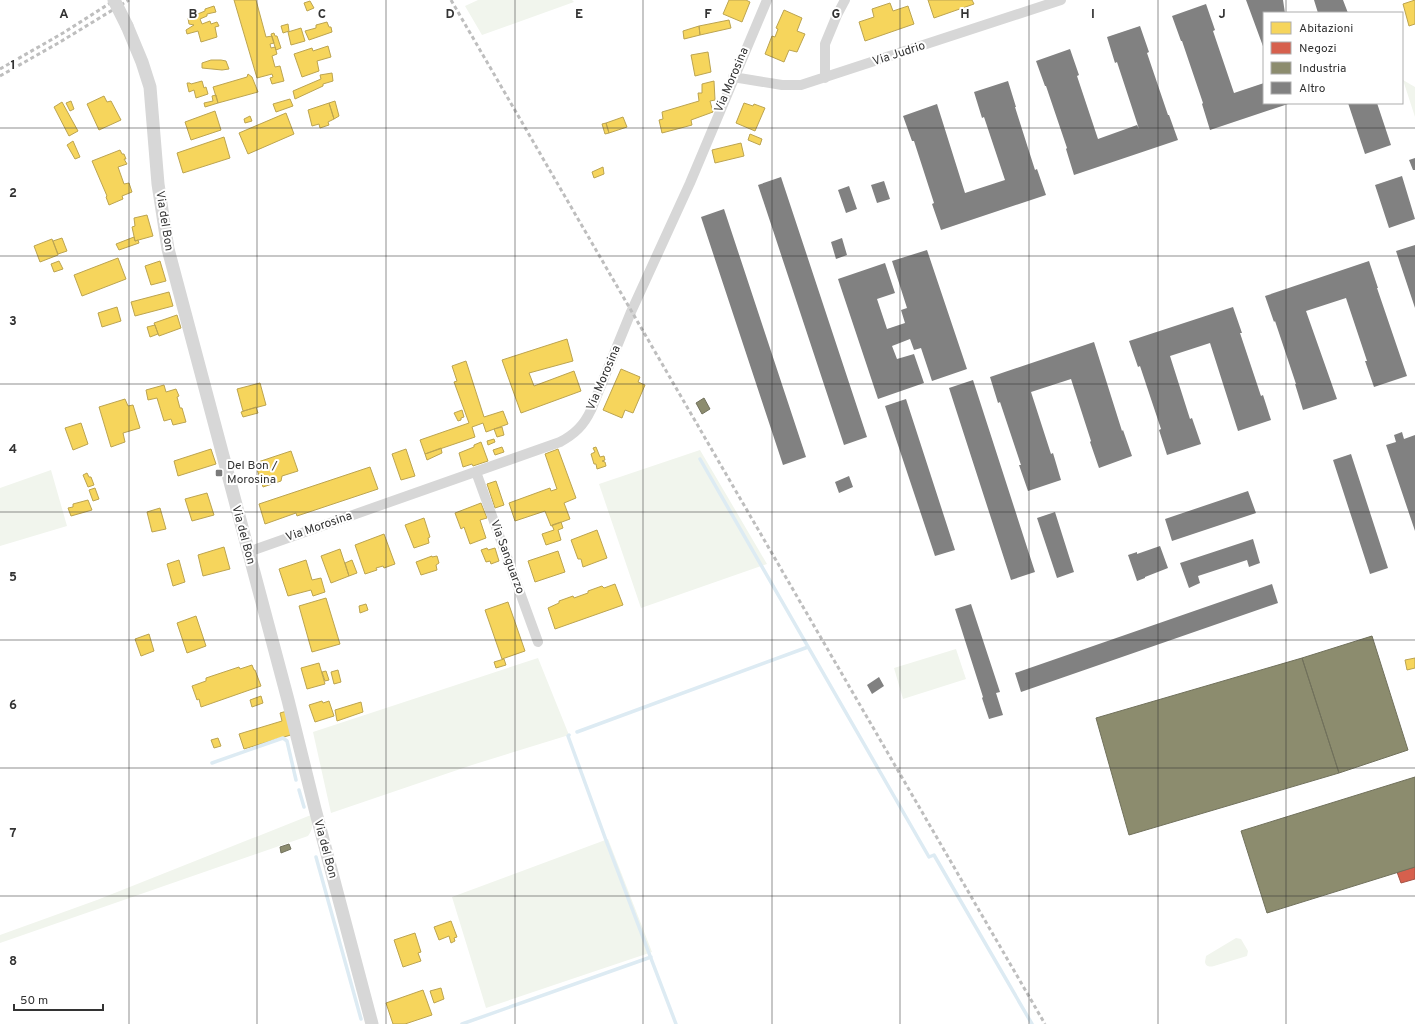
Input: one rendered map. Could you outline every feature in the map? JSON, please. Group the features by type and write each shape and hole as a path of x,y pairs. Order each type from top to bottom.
{"street":[{"name":"Via del Bon","path":"114,0 142,62 150,87 158,184 168,249 288,700 372,1024"},
{"name":"Via Morosina","path":"248,552 560,442 578,430 585,421 631,312 690,183 733,77 767,0"},
{"path":"826,78 826,44 837,15 845,0"},
{"name":"Via Judrio","path":"733,77 791,86 801,85 1060,0"},
{"name":"Via Sanguarzo","path":"476,472 538,642"}],"shaded area":[{"path":"478,0 572,0 574,2 482,35 465,6"},
{"path":"1403,80 1415,87 1415,117"},
{"path":"700,450 767,564 641,608 599,484"},
{"path":"51,470 67,526 0,546 0,488"},
{"path":"956,649 966,679 903,699 894,668"},
{"path":"538,658 569,735 472,765 331,813 313,732"},
{"path":"311,815 312,826 308,836 0,943 0,935 97,900"},
{"path":"608,839 652,952 486,1008 452,897"},
{"path":"1236,938 1241,939 1248,951 1247,956 1214,966 1206,965 1206,956"}],"building: Abitazioni":[{"path":"234,0 256,0 266,37 272,36 274,43 270,44 271,48 275,47 277,54 272,56 275,67 280,66 284,81 272,84 270,78 273,77 272,74 257,78"},
{"path":"729,0 746,0 750,2 742,22 723,14"},
{"path":"928,0 972,0 974,4 934,18"},
{"path":"1415,0 1415,24 1409,26 1403,4"},
{"path":"310,1 314,8 307,11 304,3"},
{"path":"890,3 893,11 908,6 914,24 865,41 859,22 874,17 872,9"},
{"path":"214,6 216,12 207,14 207,16 200,19 202,24 210,21 211,24 217,22 219,26 215,27 217,37 201,42 198,31 187,34 186,30 194,25 189,24 188,18"},
{"path":"784,10 802,18 797,31 805,34 797,52 789,50 784,62 765,54 772,36 775,37 778,29 776,28"},
{"path":"729,20 731,28 700,35 699,26"},
{"path":"327,22 329,27 331,27 332,32 309,40 305,31 316,28 316,25"},
{"path":"288,24 289,31 283,33 281,26"},
{"path":"699,26 700,35 684,39 683,31"},
{"path":"301,28 305,41 291,45 288,32"},
{"path":"274,33 275,36 277,36 281,48 276,50 271,34"},
{"path":"328,46 331,57 317,61 319,71 302,77 294,54 312,48 313,51"},
{"path":"708,52 711,72 695,76 691,55"},
{"path":"211,60 226,61 229,69 222,70 202,68 202,63"},
{"path":"332,73 333,81 323,84 323,86 295,99 293,91 321,79 320,75"},
{"path":"248,74 252,77 258,92 218,103 213,87 247,77"},
{"path":"202,81 208,94 196,98 194,90 189,92 187,83 191,84"},
{"path":"714,81 715,100 710,101 713,112 691,120 692,125 662,133 659,120 663,119 662,112 699,101 698,93 702,93 702,84"},
{"path":"216,95 218,103 205,107 204,103 213,101 212,96"},
{"path":"104,96 107,102 111,101 121,120 99,130 87,104"},
{"path":"290,99 293,106 276,112 273,104"},
{"path":"71,101 74,109 70,111 66,103"},
{"path":"335,101 339,116 334,119 329,103"},
{"path":"62,102 78,131 69,136 54,107"},
{"path":"329,103 334,119 328,122 329,125 320,128 319,124 312,126 308,110"},
{"path":"744,103 753,106 754,104 765,108 755,131 736,123"},
{"path":"215,111 221,130 191,140 185,122"},
{"path":"286,113 294,134 248,154 239,133"},
{"path":"250,116 252,121 245,123 244,119"},
{"path":"623,117 627,127 609,133 606,123"},
{"path":"606,123 609,133 605,134 602,124"},
{"path":"750,134 762,139 760,145 748,140"},
{"path":"224,137 230,158 183,173 177,153"},
{"path":"73,141 80,157 75,159 67,145"},
{"path":"741,143 744,156 715,163 712,150"},
{"path":"120,150 122,154 124,154 126,159 124,159 127,164 118,167 124,184 129,183 132,192 122,196 123,199 109,205 107,196 92,161"},
{"path":"603,167 604,174 594,178 592,172"},
{"path":"147,215 153,236 135,241 132,227 135,226 134,218"},
{"path":"134,237 135,241 138,240 139,243 119,250 116,244"},
{"path":"62,238 67,251 58,254 53,241"},
{"path":"52,239 58,255 40,262 34,246"},
{"path":"118,258 126,279 82,296 74,275"},
{"path":"59,261 63,269 54,272 51,264"},
{"path":"160,261 166,281 151,285 145,266"},
{"path":"169,292 173,306 135,316 131,302"},
{"path":"117,307 121,321 102,327 98,313"},
{"path":"177,315 181,328 159,336 154,323"},
{"path":"155,325 158,334 150,337 147,327"},
{"path":"567,339 573,361 529,373 534,386 574,371 581,391 521,413 502,360"},
{"path":"466,361 484,417 503,411 508,424 486,432 483,423 472,427 475,437 425,454 420,440 469,423 454,382 457,381 452,366"},
{"path":"621,369 640,377 638,382 645,385 633,413 625,410 622,418 603,410"},
{"path":"260,383 266,405 243,411 237,389"},
{"path":"164,385 166,392 176,389 179,396 177,397 180,408 182,408 186,422 173,425 171,419 164,421 157,398 148,400 146,390"},
{"path":"125,399 128,406 133,405 140,428 123,433 125,442 111,447 99,407"},
{"path":"256,407 258,413 243,417 241,412"},
{"path":"462,410 464,417 458,421 454,413"},
{"path":"81,423 88,444 73,450 65,428"},
{"path":"502,427 504,435 497,437 494,429"},
{"path":"494,439 495,442 488,445 487,441"},
{"path":"481,442 488,461 473,466 472,464 463,467 459,453 474,447 474,445"},
{"path":"502,447 504,452 495,455 493,450"},
{"path":"596,447 600,457 604,456 605,460 602,461 605,462 606,466 597,469 591,454 595,452 593,448"},
{"path":"441,448 442,453 427,460 425,454"},
{"path":"211,449 216,464 178,476 174,461"},
{"path":"406,449 415,476 401,480 392,454"},
{"path":"558,449 576,498 564,503 570,519 551,526 545,511 515,521 509,503 550,488 551,491 557,489 545,454"},
{"path":"291,451 298,471 282,476 281,481 263,487 255,463"},
{"path":"370,467 378,489 297,516 296,513 265,524 259,504"},
{"path":"87,473 89,477 91,477 94,485 88,487 83,475"},
{"path":"496,481 504,505 495,508 487,484"},
{"path":"95,488 99,499 93,501 89,490"},
{"path":"207,493 214,515 192,521 185,499"},
{"path":"88,500 92,510 71,516 68,508 73,507 73,504"},
{"path":"481,503 487,518 480,520 486,538 470,544 464,527 461,529 455,513"},
{"path":"160,508 166,529 152,532 147,512"},
{"path":"424,518 430,537 428,538 429,543 414,548 405,525"},
{"path":"561,522 563,528 558,530 561,540 546,545 542,534 554,530 552,525"},
{"path":"597,530 607,558 583,567 581,559 578,559 571,540"},
{"path":"384,534 395,564 384,568 383,566 376,568 377,570 365,574 355,545"},
{"path":"224,547 230,569 203,576 198,555"},
{"path":"487,548 488,550 495,548 499,561 491,564 490,561 486,562 481,550"},
{"path":"340,549 349,576 331,583 321,556"},
{"path":"558,551 565,572 535,582 528,561"},
{"path":"432,556 437,556 439,563 436,565 437,570 421,575 416,562"},
{"path":"179,560 185,582 173,586 167,564"},
{"path":"306,560 312,580 321,578 325,592 313,596 311,590 288,596 279,569"},
{"path":"352,560 357,573 349,576 345,563"},
{"path":"615,584 623,605 555,629 548,608 559,603 559,601 573,596 574,598 602,586 604,588"},
{"path":"326,598 340,644 312,652 299,606"},
{"path":"508,602 525,651 502,659 485,610"},
{"path":"366,604 368,610 360,613 359,606"},
{"path":"196,616 206,646 187,653 177,623"},
{"path":"149,634 154,651 141,656 135,639"},
{"path":"1415,658 1415,668 1407,670 1405,660"},
{"path":"504,659 506,665 496,668 494,662"},
{"path":"319,663 325,684 307,689 301,668"},
{"path":"252,665 261,686 201,707 199,699 197,700 192,686 206,681 206,678 239,667 240,669"},
{"path":"338,670 341,682 334,684 331,672"},
{"path":"326,671 329,680 325,681 322,672"},
{"path":"261,696 263,703 252,707 250,700"},
{"path":"322,701 323,703 329,701 334,716 315,722 309,705"},
{"path":"361,702 363,712 337,721 335,710"},
{"path":"287,711 294,734 244,749 239,734 282,721 280,713"},
{"path":"218,738 221,746 214,748 211,740"},
{"path":"451,921 457,937 454,938 455,941 451,943 449,936 439,940 434,927"},
{"path":"415,933 421,952 418,953 421,961 403,967 394,940"},
{"path":"441,988 444,999 434,1003 430,991"},
{"path":"423,990 432,1015 405,1024 393,1024 386,1003"}],"building: Negozi":[{"path":"1415,867 1415,879 1401,883 1397,872"}],"building: Industria":[{"path":"704,398 710,409 702,414 696,403"},
{"path":"1372,636 1408,750 1339,773 1302,658"},
{"path":"1302,658 1339,773 1129,835 1096,718"},
{"path":"1415,777 1415,867 1267,913 1241,831"},
{"path":"289,844 291,849 281,853 280,847"}],"building: Altro":[{"path":"1246,0 1283,0 1285,12 1263,12 1263,46"},
{"path":"1314,0 1343,0 1348,12 1318,12"},
{"path":"1206,4 1215,30 1213,31 1234,93 1263,83 1263,104 1288,104 1210,130 1202,104 1203,103 1172,16"},
{"path":"1140,26 1149,52 1147,53 1178,140 1074,175 1066,149 1067,148 1036,61 1070,49 1079,75 1077,76 1098,139 1137,125 1139,129 1117,62 1115,63 1107,37"},
{"path":"1008,81 1035,170 1037,169 1046,195 941,230 914,141 912,141 903,116 937,104 965,193 1005,180 974,92"},
{"path":"1348,104 1377,104 1391,145 1365,154"},
{"path":"1415,158 1415,170 1413,170 1409,160"},
{"path":"1402,176 1415,219 1389,228 1375,185"},
{"path":"781,177 867,437 844,445 758,185"},
{"path":"884,181 890,199 877,203 871,185"},
{"path":"849,186 857,209 846,213 838,190"},
{"path":"724,209 806,457 783,465 701,217"},
{"path":"842,238 847,255 836,259 831,242"},
{"path":"1415,245 1415,308 1396,251"},
{"path":"927,250 967,369 932,381 921,348 914,350 910,339 892,346 897,359 914,354 924,383 878,399 838,279 885,263 895,293 877,299 887,329 905,323 901,310 907,308 892,261"},
{"path":"1369,261 1407,376 1374,387 1346,298 1306,311 1337,399 1303,410 1275,321 1274,322 1265,296"},
{"path":"1233,307 1261,396 1263,395 1271,420 1238,431 1210,343 1170,356 1190,419 1192,418 1201,444 1167,455 1159,430 1161,429 1140,366 1138,367 1129,341"},
{"path":"1094,342 1122,431 1123,430 1132,456 1099,468 1071,379 1031,392 1061,480 1028,491 1000,402 998,403 990,377"},
{"path":"973,380 1035,572 1011,580 949,388"},
{"path":"906,399 955,550 935,556 885,406"},
{"path":"1402,432 1404,439 1415,435 1415,531 1386,445 1396,442 1394,435"},
{"path":"1351,454 1388,568 1370,574 1333,460"},
{"path":"849,476 853,487 839,493 835,482"},
{"path":"1248,491 1256,513 1172,541 1165,519"},
{"path":"1055,512 1074,572 1057,578 1037,518"},
{"path":"1253,539 1260,563 1249,567 1247,560 1198,576 1200,583 1189,588 1180,563"},
{"path":"1160,546 1168,568 1137,581 1128,555 1137,552 1137,554"},
{"path":"1272,584 1278,603 1021,692 1015,673"},
{"path":"971,604 1000,692 996,693 1003,715 989,719 955,609"},
{"path":"879,677 884,686 872,694 867,685"}],"waterway":[{"path":"700,459 929,857 934,855 1032,1024"},
{"path":"577,732 808,647"},
{"path":"569,735 568,736 607,843 676,1024"},
{"path":"212,763 283,738 287,741 296,780"},
{"path":"299,790 304,807"},
{"path":"316,857 361,1019"},
{"path":"462,1024 651,957"}],"railway":[{"path":"0,69 63,33 115,0"},
{"path":"0,76 129,0"},
{"path":"451,0 1045,1024"}],"place":[{"name":"Del Bon / Morosina","path":"219,473"}]}
